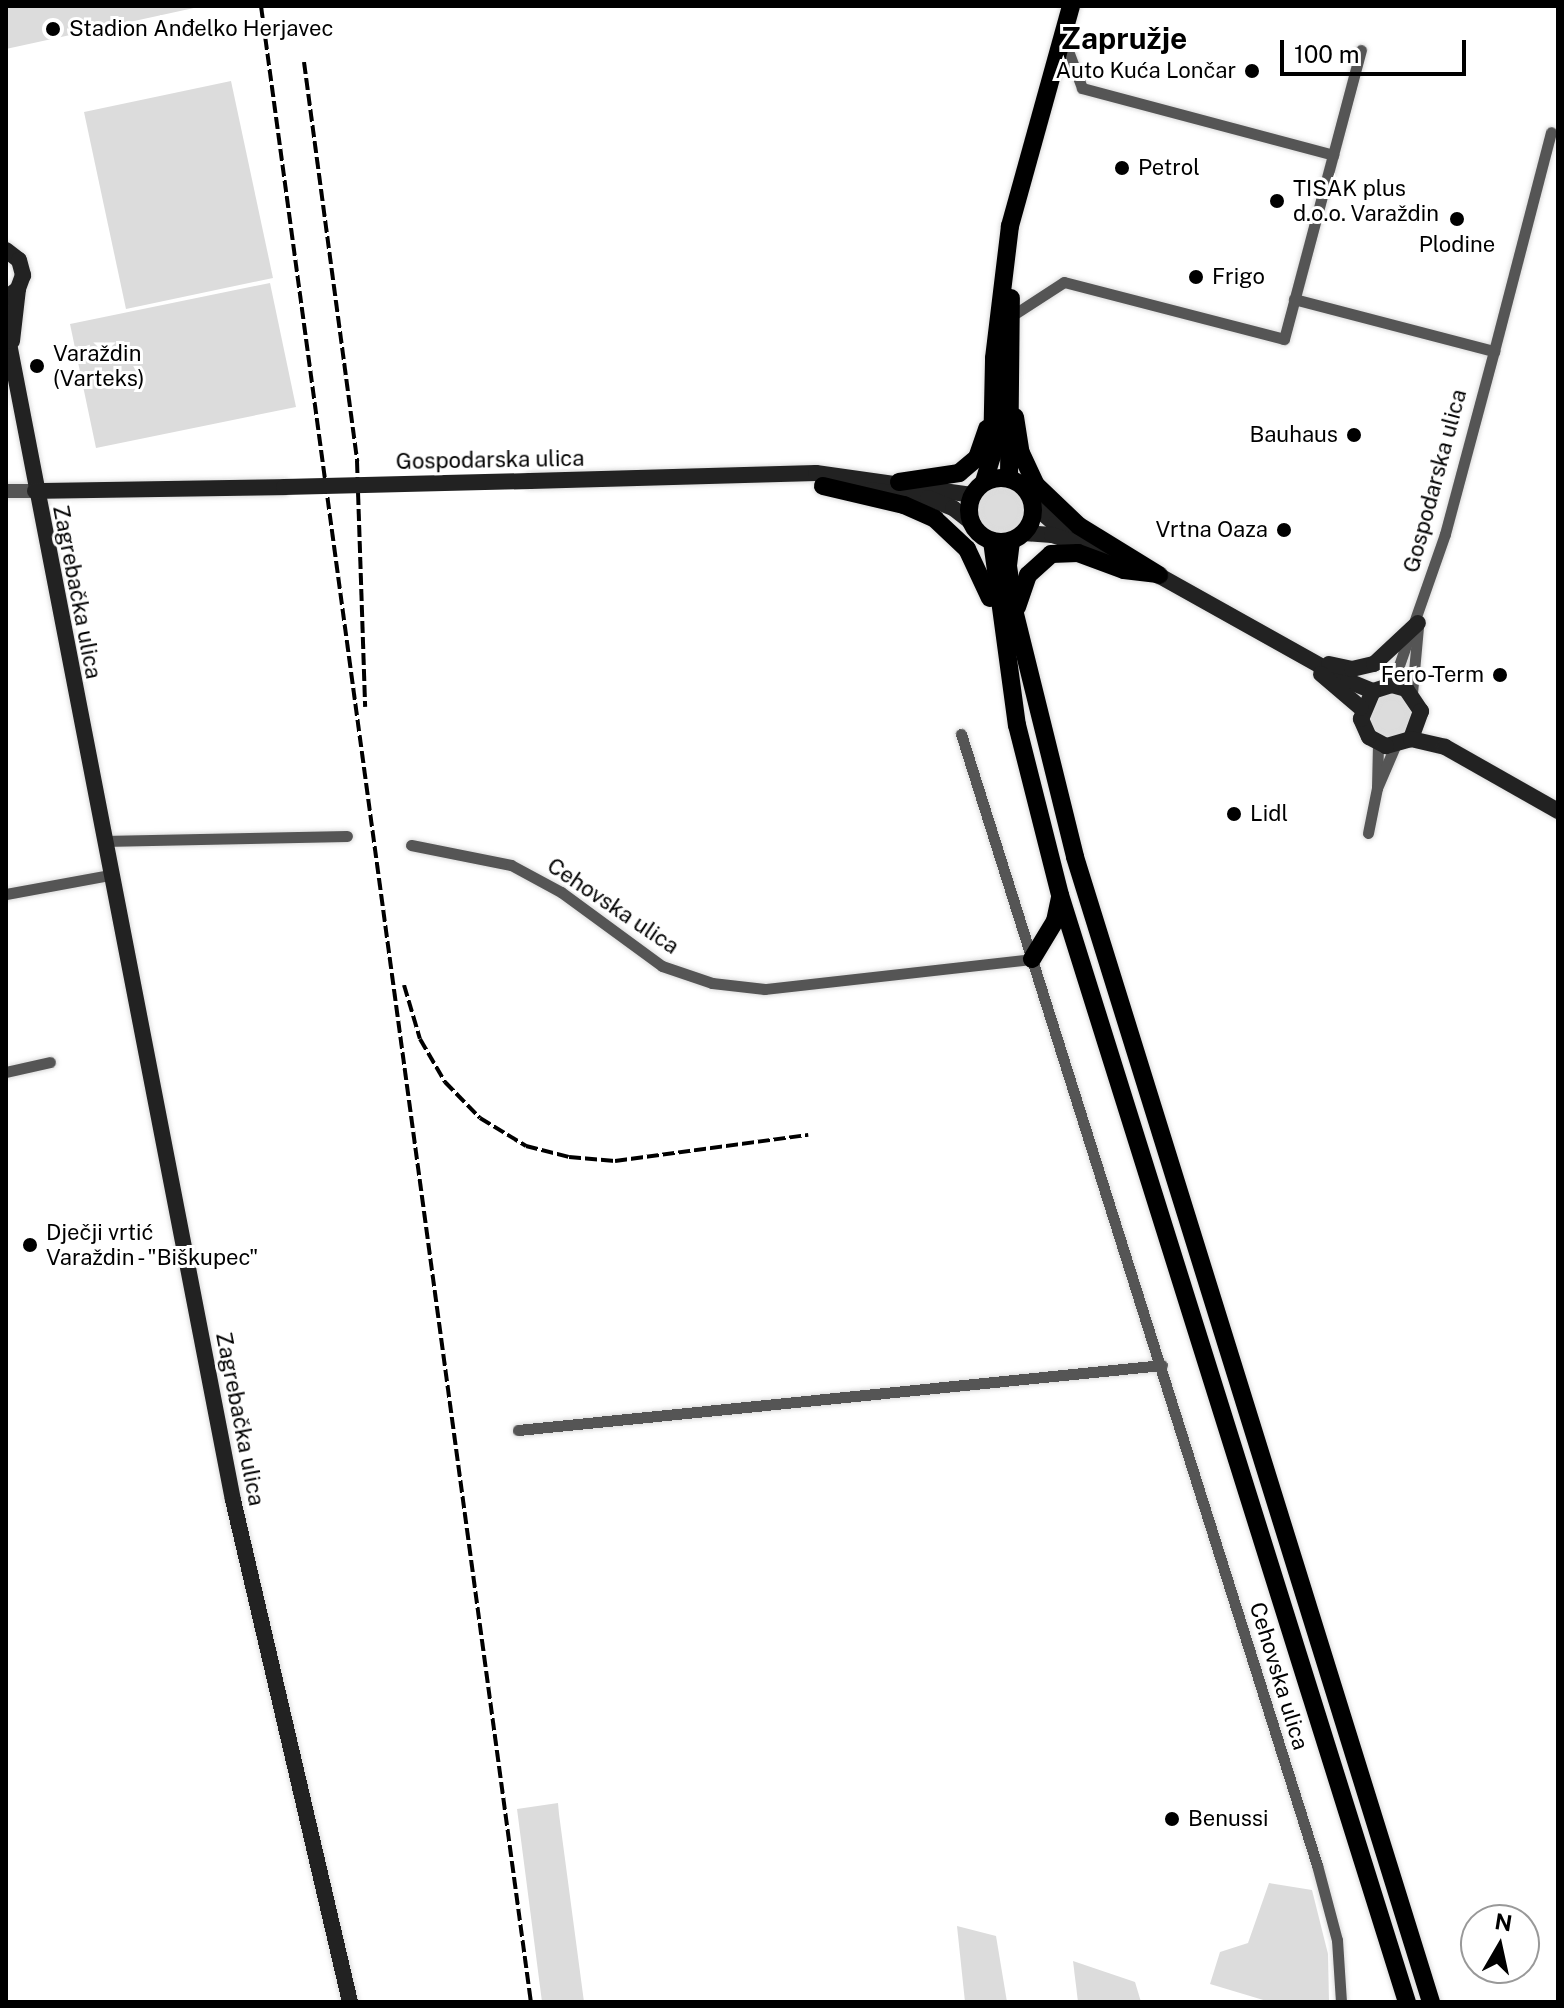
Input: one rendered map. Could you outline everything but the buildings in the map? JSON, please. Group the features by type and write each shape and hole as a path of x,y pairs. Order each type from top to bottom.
{"main road":[{"path":"972,523 978,488 992,456 992,407 1002,271 1022,177 1071,6"},
{"path":"1009,478 1007,391 1010,317 1022,177"},
{"name":"Zagrebačka ulica","path":"7,249 22,268 12,294 12,350"},
{"name":"Zagrebačka ulica","path":"6,328 35,491 233,1500 350,2002"},
{"path":"1007,391 1021,453 1036,485 1079,526 1301,658 1373,691"},
{"path":"899,482 951,476 967,468 982,447 992,407"},
{"path":"782,475 904,505 935,519 975,561 1007,617 1113,986 1431,2002"},
{"name":"Gospodarska ulica","path":"35,491 782,475 978,488"},
{"path":"978,488 1009,478 1025,488 1033,505 1055,524 1159,575"},
{"path":"823,486 928,498 953,508 972,523 1009,538 1052,535 1123,558"},
{"path":"1033,505 1009,538 1007,617 1017,725 1060,895 1407,2002"},
{"path":"1007,617 1028,575 1051,554 1078,553 1124,570 1159,575"},
{"path":"1301,658 1352,669 1374,664 1418,623"},
{"path":"1301,658 1361,708"},
{"path":"1412,693 1392,685 1373,691 1361,708 1363,729 1386,745 1411,739 1421,722"},
{"name":"Gospodarska ulica","path":"1412,693 1421,722 1445,747"},
{"name":"Gospodarska ulica","path":"1411,739 1445,747 1558,811"},
{"path":"1032,959 1055,921 1060,895"}],"street":[{"path":"1062,30 1082,88 1333,155"},
{"path":"1010,317 1064,282 1284,339 1361,50"},
{"name":"Gospodarska ulica","path":"1392,685 1418,623 1551,132"},
{"path":"1294,299 1494,351"},
{"name":"Gospodarska ulica","path":"6,491 35,491"},
{"name":"Gospodarska ulica","path":"1412,693 1418,623"},
{"name":"Cehovska ulica","path":"961,734 1162,1365 1331,1914 1341,2002"},
{"path":"1368,833 1386,745"},
{"path":"103,841 347,836"},
{"name":"Cehovska ulica","path":"411,845 511,865 561,892 662,966 712,983 765,989 1032,959"},
{"path":"6,894 110,875"},
{"path":"6,1072 50,1062"},
{"path":"518,1430 1162,1365"}],"shaded area":[{"name":"Stadion Anđelko Herjavec","path":"6,6 203,6 6,49"},
{"path":"231,81 273,278 126,309 84,112"},
{"path":"270,283 296,407 96,448 70,324"},
{"path":"1000,485 1017,493 1025,510 1017,527 1000,535 983,527 975,510 983,493"},
{"path":"1391,693 1406,700 1413,715 1406,730 1391,737 1376,730 1369,715 1376,700"},
{"path":"558,1803 584,2002 542,2002 517,1809"},
{"path":"1269,1883 1312,1890 1328,1954 1329,2002 1270,2002 1210,1984 1220,1952 1248,1943"},
{"path":"957,1926 996,1936 1007,2002 965,2002"},
{"path":"1073,1961 1135,1982 1141,2002 1078,2002"}],"railway":[{"path":"261,6 531,2002"},
{"path":"304,62 357,461 365,707"},
{"path":"404,985 420,1039 445,1082 480,1118 526,1146 569,1157 615,1161 808,1135"}],"place":[{"name":"Stadion Anđelko Herjavec","path":"53,29"},
{"name":"Auto Kuća Lončar","path":"1252,71"},
{"name":"Petrol","path":"1122,168"},
{"name":"TISAK plus d.o.o. Varaždin","path":"1277,201"},
{"name":"Plodine","path":"1457,219"},
{"name":"Frigo","path":"1196,277"},
{"name":"Varaždin (Varteks)","path":"37,366"},
{"name":"Bauhaus","path":"1354,435"},
{"name":"Vrtna Oaza","path":"1284,530"},
{"name":"Fero-Term","path":"1500,675"},
{"name":"Lidl","path":"1234,814"},
{"name":"Dječji vrtić Varaždin - \"Biškupec\"","path":"30,1245"},
{"name":"Benussi","path":"1172,1819"}],"district":[{"name":"Zapružje","path":"1124,38"}]}
